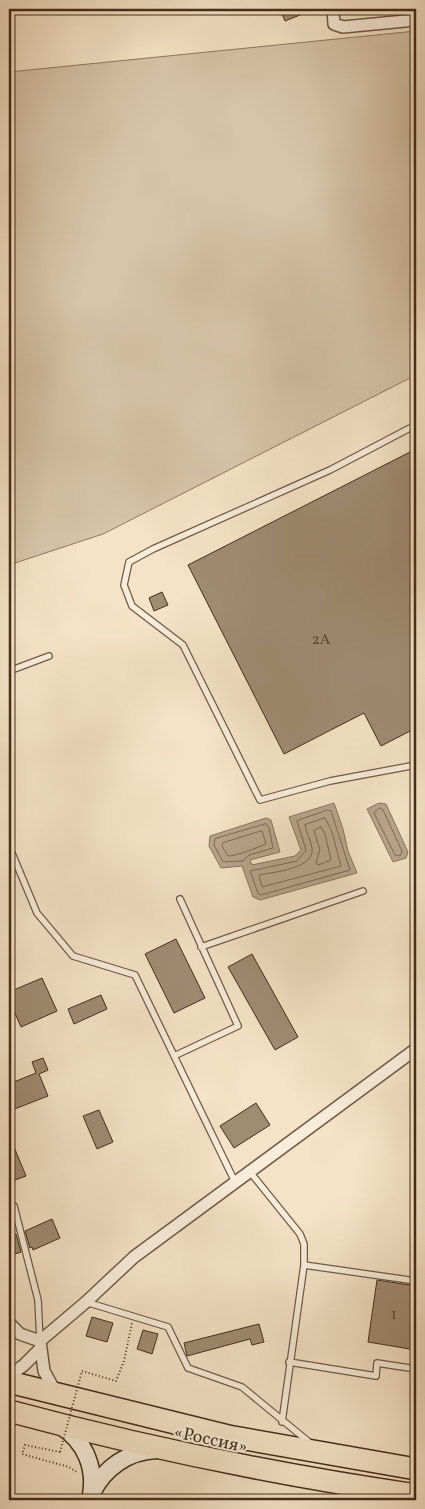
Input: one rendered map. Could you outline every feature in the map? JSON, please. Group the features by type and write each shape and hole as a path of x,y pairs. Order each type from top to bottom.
{"highway":[{"path":"9,1382 228,1436 416,1469"},
{"name":"«Россия»","path":"9,1391 226,1443 416,1476"},
{"name":"«Россия»","path":"9,1411 170,1451 336,1484 416,1495"}],"street":[{"path":"333,9 334,24 343,27 416,20"},
{"path":"9,1376 24,1365 39,1345 134,1257 416,1049"},
{"path":"9,1323 20,1334 39,1345 47,1378 58,1395"},
{"path":"48,1420 69,1432 84,1450 91,1469 91,1497"},
{"path":"91,1497 106,1472 126,1458 150,1450 170,1451"}],"lane":[{"path":"416,428 410,428 330,470 153,549 130,562 124,584 132,606 183,645 260,800 330,781 416,765"},
{"path":"9,671 49,656"},
{"path":"9,846 37,913 73,956 135,975 235,1182"},
{"path":"201,946 363,891"},
{"path":"174,1056 238,1026 180,899"},
{"path":"250,1172 300,1234 304,1244 304,1265 282,1422"},
{"path":"9,1203 14,1206 38,1300 39,1345"},
{"path":"304,1265 416,1281"},
{"path":"86,1302 168,1327 188,1368 242,1387 282,1422 322,1452"},
{"path":"289,1362 376,1376 377,1363 416,1369"}],"path":[{"path":"84,1477 69,1467 22,1454 24,1445 60,1452 82,1371 116,1381 124,1361 134,1316"}],"shaded area":[{"path":"416,31 416,375 103,534 9,565 9,72"}],"water":[{"path":"334,803 348,851 357,873 260,900 253,897 242,866 221,868 209,846 210,836 266,818 271,820 280,852 250,860 252,865 295,856 301,850 289,817"},
{"path":"379,803 386,804 408,852 406,858 393,862 367,809"}],"building":[{"path":"280,9 315,9 285,21"},
{"path":"416,449 416,728 381,746 364,713 284,754 188,565"},
{"path":"162,592 168,605 154,611 149,598"},
{"path":"176,939 205,998 174,1013 145,954"},
{"path":"252,954 298,1037 275,1050 228,967"},
{"path":"42,978 57,1011 21,1027 9,999 9,992"},
{"path":"101,995 107,1009 74,1024 68,1009"},
{"path":"43,1058 48,1070 39,1074 48,1096 12,1110 9,1102 9,1084 36,1073 32,1062"},
{"path":"256,1103 270,1125 234,1148 220,1126"},
{"path":"99,1110 113,1142 97,1149 83,1116"},
{"path":"9,1135 26,1176 15,1180 9,1166"},
{"path":"52,1219 60,1238 33,1250 32,1247 30,1248 25,1231"},
{"path":"16,1234 21,1252 9,1256 9,1238"},
{"path":"377,1280 416,1286 416,1350 368,1342"},
{"path":"92,1317 113,1323 107,1342 86,1336"},
{"path":"259,1324 264,1342 252,1345 250,1339 187,1356 184,1343"},
{"path":"143,1330 158,1334 152,1354 137,1349"}]}
